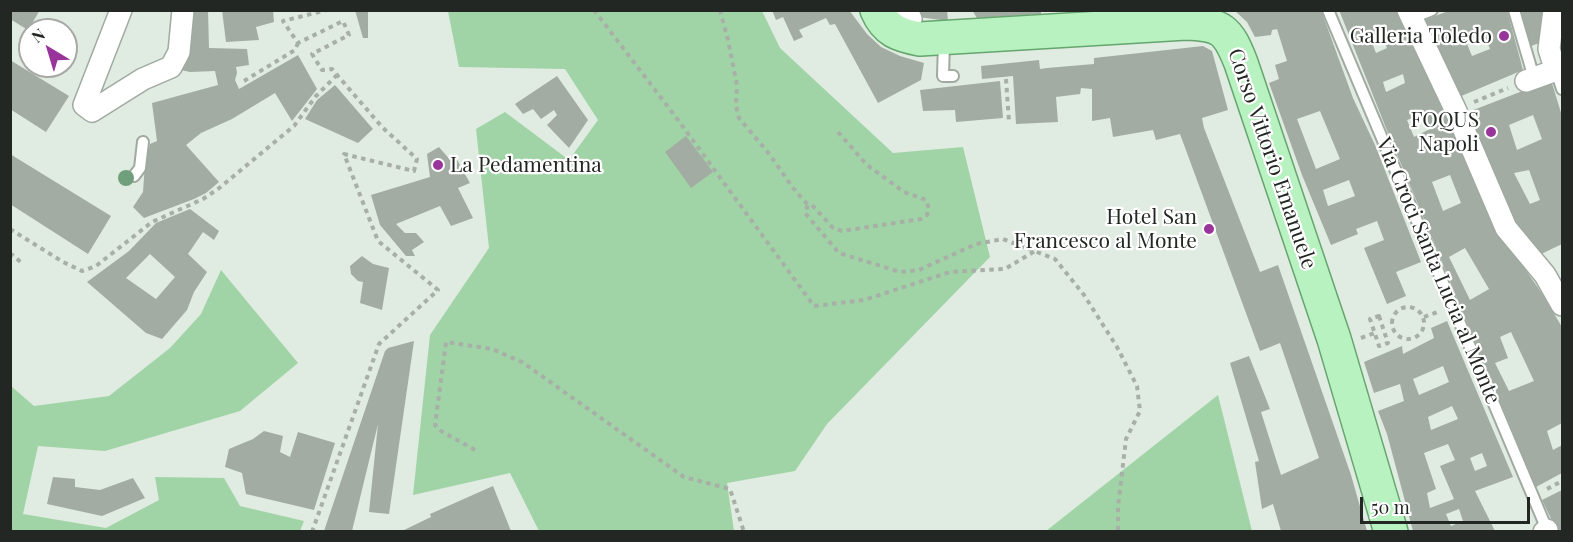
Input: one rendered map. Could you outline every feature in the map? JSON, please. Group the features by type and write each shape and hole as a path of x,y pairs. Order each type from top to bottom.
{"main road":[{"name":"Corso Vittorio Emanuele","path":"877,10 887,27 894,33 920,39 1186,24 1214,25 1227,36 1240,63 1334,339 1390,531"}],"street":[{"path":"121,10 84,105 92,111 143,79 171,67 179,52 183,10"},
{"path":"1530,79 1560,76 1549,49 1554,10"},
{"path":"1410,14 1459,107 1506,228 1545,275 1563,305"}],"lane":[{"name":"Via Croci Santa Lucia al Monte","path":"1328,10 1546,531"},
{"path":"1410,14 1432,10"},
{"path":"1514,10 1530,79"},
{"path":"944,39 943,76 953,76"},
{"path":"134,176 140,168 143,142"}],"path":[{"path":"298,43 283,21 327,10"},
{"path":"594,10 678,120 814,306 864,300 950,272 1005,269 1035,251"},
{"path":"720,10 737,85 736,106 739,118 808,205 812,206 833,228 842,231 921,219 929,213 926,200 904,192 867,165 838,132"},
{"path":"244,81 295,50 298,43 344,21 349,35 312,54 322,70 332,69 382,127 417,159 414,171 344,154 378,241 438,290 379,344 312,531"},
{"path":"10,229 82,271 96,266 152,222 203,199 218,189 294,126 316,96 337,75"},
{"path":"1006,79 1009,122"},
{"path":"1459,107 1530,79"},
{"path":"808,205 804,213 838,253 900,272 919,270 976,244 1003,239 1055,259 1084,295 1117,347 1137,386 1140,411 1126,439 1118,507 1118,531"},
{"path":"10,253 23,264"},
{"path":"1401,308 1417,308 1424,316 1424,328 1415,338 1401,337 1393,327 1394,315 1401,308"},
{"path":"1379,316 1384,330 1388,343 1379,346 1370,319 1379,316"},
{"path":"1384,330 1393,327"},
{"path":"475,450 441,431 435,424 446,342 492,349 522,362 684,477 730,489 744,531"}],"green space":[{"path":"448,11 762,11 780,48 893,153 963,147 990,257 827,424 795,471 727,483 734,531 539,531 510,473 413,495 430,335 489,248 476,129 505,112 569,160 598,120 565,69 459,67"},
{"path":"221,270 298,363 240,411 105,451 38,446 23,514 106,528 159,500 155,477 224,478 240,506 304,521 300,531 11,531 11,386 34,406 109,396 170,348 201,314"},
{"path":"1218,395 1252,531 1046,531"}],"building":[{"path":"10,10 40,10 35,18 18,18 18,24 10,19"},
{"path":"187,10 208,10 209,48 247,49 249,65 236,67 235,80 239,89 298,55 317,89 292,121 275,93 232,119 201,133 186,145 219,182 194,199 144,218 133,207 143,192 145,163 150,144 157,141 152,103 218,85 215,71 190,72 176,69"},
{"path":"222,10 273,10 274,22 256,27 259,40 226,42"},
{"path":"355,10 368,10 368,38 363,38"},
{"path":"772,10 849,10 867,34 881,47 900,56 924,63 921,80 878,103 835,24 830,25 826,18 799,30 803,37 794,41 783,17 776,20"},
{"path":"913,10 947,10 948,21 919,17"},
{"path":"972,10 1041,10 1041,14 977,18"},
{"path":"1234,10 1321,10 1353,98 1375,145 1421,262 1396,272 1406,296 1387,304 1364,248 1384,240 1377,221 1356,229 1358,234 1331,245 1302,175 1269,83 1279,79 1275,65 1287,61 1277,29 1272,30 1271,35 1255,37 1247,22","holes":["1320,111 1340,159 1316,169 1297,119","1349,180 1355,196 1328,206 1323,190"]},
{"path":"1339,10 1397,10 1497,229 1541,292 1562,327 1562,423 1547,431 1553,450 1562,445 1562,473 1536,487","holes":["1381,36 1387,48 1376,53 1371,40","1403,74 1405,83 1386,92 1383,82","1424,114 1430,129 1414,137 1407,120","1450,175 1461,203 1443,211 1432,182","1465,248 1489,289 1470,300 1449,257","1511,332 1534,381 1509,391 1495,363 1508,358 1500,337"]},
{"path":"1451,10 1507,10 1523,70 1459,97 1422,21","holes":["1483,32 1490,49 1472,56 1465,39"]},
{"path":"1521,10 1548,10 1542,42 1531,46"},
{"path":"1203,46 1212,51 1228,110 1202,118 1204,128 1260,272 1278,265 1351,475 1367,531 1281,531 1273,504 1262,509 1255,462 1259,461 1230,363 1249,356 1270,409 1261,412 1281,475 1319,458 1280,343 1260,351 1180,134 1156,140 1153,130 1113,137 1110,118 1092,121 1092,89 1081,88 1080,94 1056,97 1058,122 1016,124 1013,76 982,79 981,66 1039,60 1040,69 1094,64 1094,58"},
{"path":"10,60 18,65 18,78 40,78 69,96 46,132 10,109"},
{"path":"557,76 588,120 569,148 547,125 557,115 554,110 541,119 533,109 523,114 515,104"},
{"path":"1551,80 1562,116 1562,244 1537,256 1516,229 1463,114","holes":["1533,115 1542,139 1517,150 1509,125","1529,170 1540,200 1530,204 1514,173"]},
{"path":"1000,81 1003,118 956,122 955,110 923,111 920,90"},
{"path":"335,85 373,129 358,143 305,119 317,100"},
{"path":"686,136 713,172 691,188 665,152"},
{"path":"439,147 451,161 456,158 470,183 458,188 473,218 451,226 440,206 396,224 405,233 416,233 424,242 412,250 415,256 406,256 380,225 371,195 430,177 427,154"},
{"path":"10,154 111,216 88,254 10,204"},
{"path":"190,209 219,231 214,240 203,232 188,254 207,272 194,292 187,310 162,339 146,333 87,282 129,251 156,223","holes":["150,254 175,277 156,299 126,278"]},
{"path":"362,256 373,264 389,268 382,310 360,303 363,282 358,281 351,274 350,266"},
{"path":"1447,321 1513,477 1475,491 1495,531 1413,531 1387,434 1378,411 1404,401 1400,384 1374,393 1364,362 1402,346 1403,354 1434,338 1431,328","holes":["1443,366 1449,382 1419,395 1413,379","1452,406 1458,419 1431,430 1428,417","1448,444 1455,460 1440,466 1454,499 1430,508 1427,493 1436,489 1424,453","1482,453 1487,466 1475,471 1470,458","1459,509 1463,521 1451,526 1446,514"]},
{"path":"414,341 389,514 369,512 378,424 352,531 324,531 385,351 388,348"},
{"path":"264,431 283,436 280,452 290,457 298,432 335,443 314,510 246,494 242,473 225,467 229,449 253,439"},
{"path":"53,477 75,479 75,487 100,490 133,478 145,498 102,516 47,504"},
{"path":"493,486 511,531 402,531 431,517 430,514"},
{"path":"1562,490 1562,531 1557,531 1542,500"}],"place":[{"name":"Galleria Toledo","path":"1504,36"},
{"name":"FOQUS Napoli","path":"1491,132"},
{"name":"La Pedamentina","path":"438,165"},
{"name":"Hotel San Francesco al Monte","path":"1209,229"}]}
